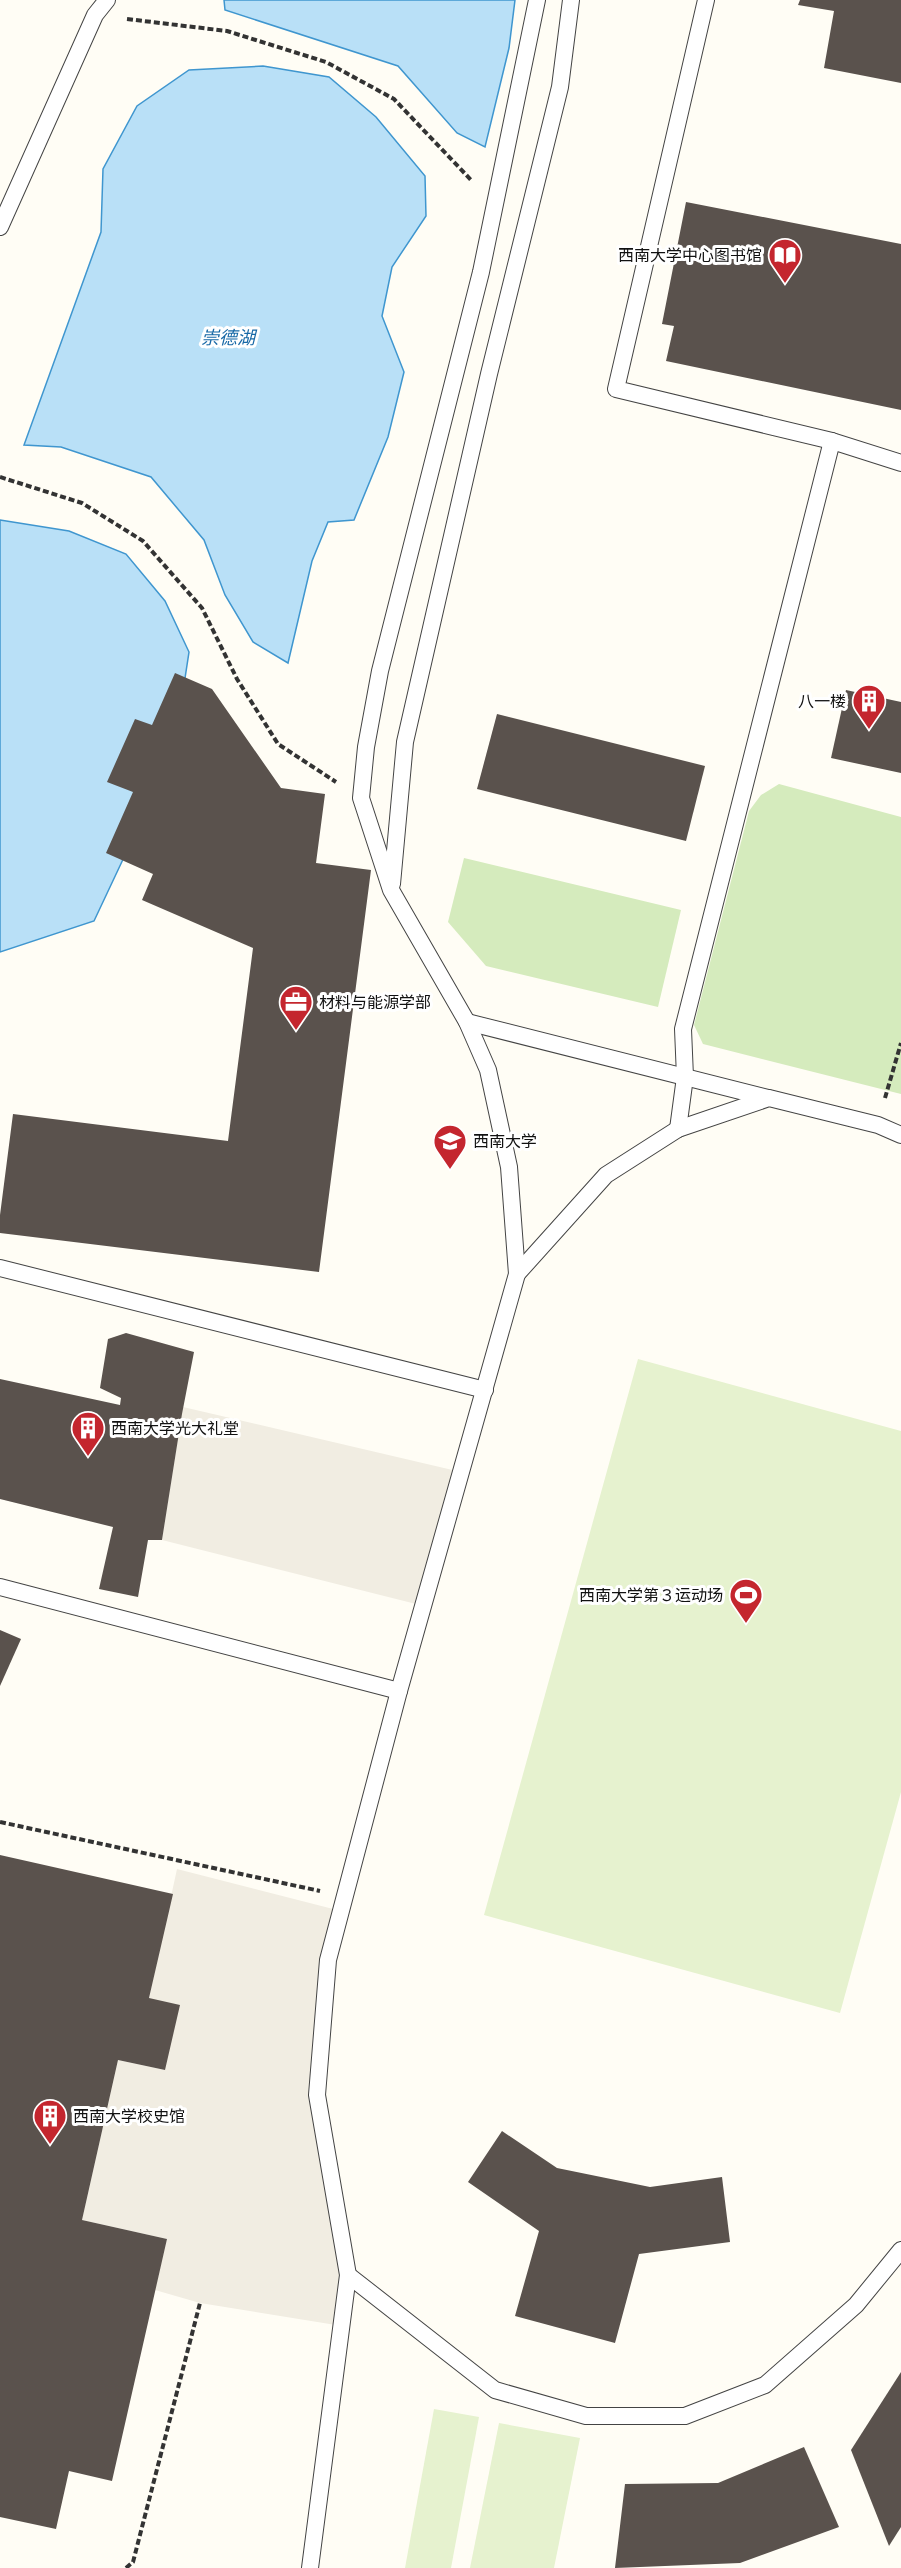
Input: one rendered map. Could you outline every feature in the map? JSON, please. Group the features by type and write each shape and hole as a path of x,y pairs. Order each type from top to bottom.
{"lane":[{"path":"0,226 95,15 107,0"},
{"path":"310,2568 348,2275 317,2095 328,1960 399,1691 517,1274 509,1167 488,1070 467,1023 391,890 361,798 366,747 380,671 473,306 537,0"},
{"path":"391,890 405,742 489,374 560,87 571,0"},
{"path":"706,0 616,389 832,441 901,463"},
{"path":"678,1129 685,1077 683,1029 832,441"},
{"path":"467,1023 878,1125 901,1135"},
{"path":"517,1274 606,1175 678,1129 768,1098"},
{"path":"0,1268 485,1390"},
{"path":"0,1587 399,1691"},
{"path":"348,2275 495,2390 586,2416 685,2416 765,2385 856,2305 901,2250"}],"path":[{"path":"95,15 227,31 326,62 394,99 495,205"},
{"path":"0,477 82,503 143,541 202,608 237,679 278,744 361,798"},
{"path":"878,1125 901,1043"},
{"path":"0,1822 344,1896"},
{"path":"126,2568 133,2562 200,2303"}],"green space":[{"path":"779,784 901,817 901,1094 703,1044 694,1025 749,811 761,795"},
{"path":"464,858 681,910 658,1007 486,966 448,922"},
{"path":"638,1359 901,1431 901,1792 840,2013 484,1915"},
{"path":"434,2409 479,2417 451,2568 405,2568"},
{"path":"499,2423 580,2438 554,2568 470,2568"}],"shaded area":[{"path":"183,1407 461,1472 424,1606 162,1540"},
{"path":"177,1869 341,1911 317,2095 348,2275 342,2326 200,2303 155,2290 167,2239 82,2220 118,2060 165,2070 149,1998"}],"water":[{"path":"224,0 515,0 509,48 485,147 457,133 398,66 225,10"},
{"name":"崇德湖","path":"263,66 329,77 376,117 425,176 426,216 392,267 382,316 404,372 388,437 354,520 328,522 312,561 288,663 253,642 225,595 204,540 151,477 61,447 24,445 101,232 103,169 137,106 189,70"},
{"path":"0,520 69,531 126,554 165,601 189,652 179,717 150,802 94,921 0,952"}],"building":[{"path":"800,0 901,0 901,83 824,68 834,11 798,5"},
{"name":"西南大学中心图书馆","path":"686,202 901,244 901,410 666,361 674,326 662,324"},
{"name":"材料与能源学部","path":"175,673 212,689 281,788 325,794 316,863 371,870 319,1272 0,1233 0,1215 13,1114 228,1141 253,948 142,900 153,874 106,853 133,792 107,782 135,719 152,725"},
{"name":"八一楼","path":"846,690 901,702 901,773 831,758"},
{"path":"497,714 705,766 686,841 477,789"},
{"name":"西南大学光大礼堂","path":"126,1333 194,1352 162,1540 148,1540 138,1597 99,1589 113,1527 0,1499 0,1379 120,1405 121,1398 100,1388 108,1339"},
{"path":"0,1630 21,1639 0,1686"},
{"name":"西南大学校史馆","path":"0,1855 173,1894 149,1998 180,2005 165,2070 118,2060 82,2220 167,2239 112,2481 69,2471 56,2529 0,2517"},
{"path":"502,2131 557,2168 650,2187 722,2177 730,2242 639,2254 615,2343 515,2316 539,2231 468,2182"},
{"path":"901,2372 901,2527 889,2546 851,2450"},
{"path":"804,2447 839,2527 740,2563 615,2568 625,2484 718,2483"}],"place":[{"name":"西南大学中心图书馆","path":"785,284"},
{"name":"八一楼","path":"869,730"},
{"name":"材料与能源学部","path":"296,1031"},
{"name":"西南大学","path":"450,1170"},
{"name":"西南大学光大礼堂","path":"88,1457"},
{"name":"西南大学第３运动场","path":"746,1624"},
{"name":"西南大学校史馆","path":"50,2145"}]}
